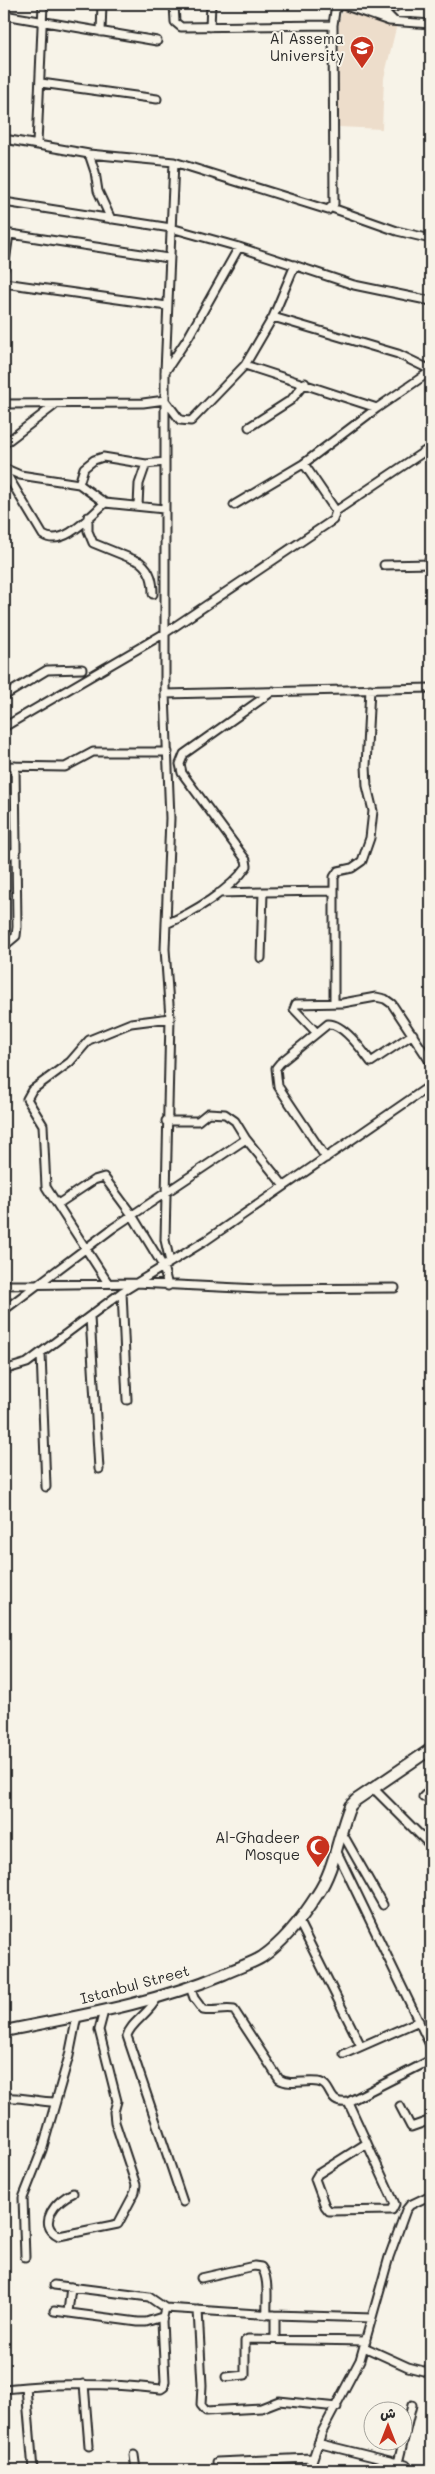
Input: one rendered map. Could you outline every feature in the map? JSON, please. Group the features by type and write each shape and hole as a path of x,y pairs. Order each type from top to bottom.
{"street":[{"path":"37,144 44,4"},
{"path":"101,32 102,4"},
{"path":"174,4 174,19 177,25 210,27 333,26"},
{"path":"210,27 211,4"},
{"path":"359,4 387,14 394,21"},
{"path":"332,208 334,204 333,26 335,11 339,5 343,5 384,20 431,24"},
{"path":"4,15 157,41"},
{"path":"40,82 157,99"},
{"path":"4,138 89,154 174,162 324,210 332,208 397,231 431,239"},
{"path":"89,154 98,191 111,219"},
{"path":"168,1286 165,1246 166,1121 170,1018 166,924 170,818 165,694 164,509 168,258 174,162"},
{"path":"4,202 171,228 239,247 354,285 431,301"},
{"path":"4,269 6,234 168,258"},
{"path":"165,372 189,336 239,247"},
{"path":"165,400 180,420 191,421 245,365 273,317 295,265"},
{"path":"4,283 167,306"},
{"path":"234,505 304,464 377,408 431,371 398,354 273,317"},
{"path":"245,365 377,408"},
{"path":"249,427 291,400 305,383"},
{"path":"5,406 150,403 165,400"},
{"path":"4,444 56,405"},
{"path":"4,727 165,633 334,520 336,512 431,447"},
{"path":"79,484 84,468 103,456 146,464 165,462"},
{"path":"138,506 139,484 146,464"},
{"path":"304,464 336,512"},
{"path":"4,469 20,475 79,484 105,503 164,509"},
{"path":"4,469 43,535 47,538 59,538 105,503"},
{"path":"88,517 88,531 93,543 140,562 146,567 151,576 153,594"},
{"path":"384,566 431,564"},
{"path":"4,696 47,670 82,669"},
{"path":"165,694 431,688"},
{"path":"334,1003 333,891 336,874 338,871 360,864 370,838 373,811 367,786 366,766 370,689"},
{"path":"166,924 196,909 219,893 242,874 247,863 182,773 181,760 184,754 273,691"},
{"path":"4,766 66,766 93,752 168,752"},
{"path":"4,946 16,936 17,926 15,766"},
{"path":"4,859 15,851"},
{"path":"219,893 333,891"},
{"path":"261,958 263,892"},
{"path":"317,1033 294,1009 294,1005 334,1003 380,997 392,1004 431,1062"},
{"path":"108,1283 46,1187 44,1125 27,1099 32,1090 70,1062 88,1040 99,1034 131,1023 170,1018"},
{"path":"326,1158 288,1102 276,1079 276,1068 328,1024 338,1026 372,1062 413,1034"},
{"path":"4,1370 27,1363 122,1292 205,1241 431,1085"},
{"path":"166,1121 198,1121 208,1113 225,1114 235,1121 246,1139 284,1186"},
{"path":"4,1310 35,1285 132,1215 246,1139"},
{"path":"58,1204 94,1180 104,1177 166,1264"},
{"path":"4,1285 137,1283 259,1289 395,1288"},
{"path":"122,1292 127,1400"},
{"path":"90,1317 99,1470"},
{"path":"41,1353 46,1487"},
{"name":"Istanbul Street","path":"4,2031 104,2011 157,1998 190,1987 260,1958 283,1939 324,1884 350,1806 431,1749"},
{"path":"373,1788 431,1846"},
{"path":"423,1797 431,1789"},
{"path":"341,1832 383,1905"},
{"path":"336,1850 431,2047"},
{"path":"298,1920 361,2046"},
{"path":"190,1987 194,1998 203,2010 214,2012 228,2009 234,2010 279,2079 284,2082 318,2082 325,2085 336,2102 348,2102 431,2060"},
{"path":"157,1998 148,2013 131,2027 127,2036 183,2202"},
{"path":"73,2193 56,2202 50,2216 48,2226 52,2232 59,2236 118,2224 135,2192 136,2185 115,2122 114,2112 117,2101 99,2030 100,2020 104,2011"},
{"path":"26,2257 23,2198 42,2150 69,2056 77,2016"},
{"path":"344,2054 419,2021"},
{"path":"4,2098 22,2097 32,2102 55,2102"},
{"path":"348,2102 394,2208"},
{"path":"400,2106 411,2127 431,2120"},
{"path":"367,2143 318,2174 315,2179 325,2206 333,2212 392,2210 394,2208 406,2210"},
{"path":"309,2470 317,2444 360,2360 394,2241 406,2210 410,2205 431,2195"},
{"path":"201,2278 254,2266 261,2267 265,2271 267,2315"},
{"path":"54,2285 149,2297 166,2308 267,2315 372,2318"},
{"path":"68,2312 71,2287"},
{"path":"4,2389 111,2384 161,2389 164,2387 162,2317 166,2308"},
{"path":"54,2310 138,2322 146,2322 162,2317"},
{"path":"198,2310 202,2385 201,2405 206,2411 262,2408 279,2401 337,2407"},
{"path":"275,2315 275,2339"},
{"path":"226,2377 241,2376 246,2372 245,2342 248,2339 365,2344 408,2367 431,2373"},
{"path":"84,2384 89,2446"},
{"path":"26,2387 33,2470"},
{"path":"317,2444 406,2465"},
{"path":"398,2463 401,2452"},
{"path":"134,2455 136,2470"},
{"path":"217,2462 312,2458"}],"shaded area":[{"name":"Al Assema University","path":"343,8 397,24 384,78 382,129 338,127 339,21"}],"place":[{"name":"Al Assema University","path":"362,69"},
{"name":"Al-Ghadeer Mosque","path":"318,1868"}]}
